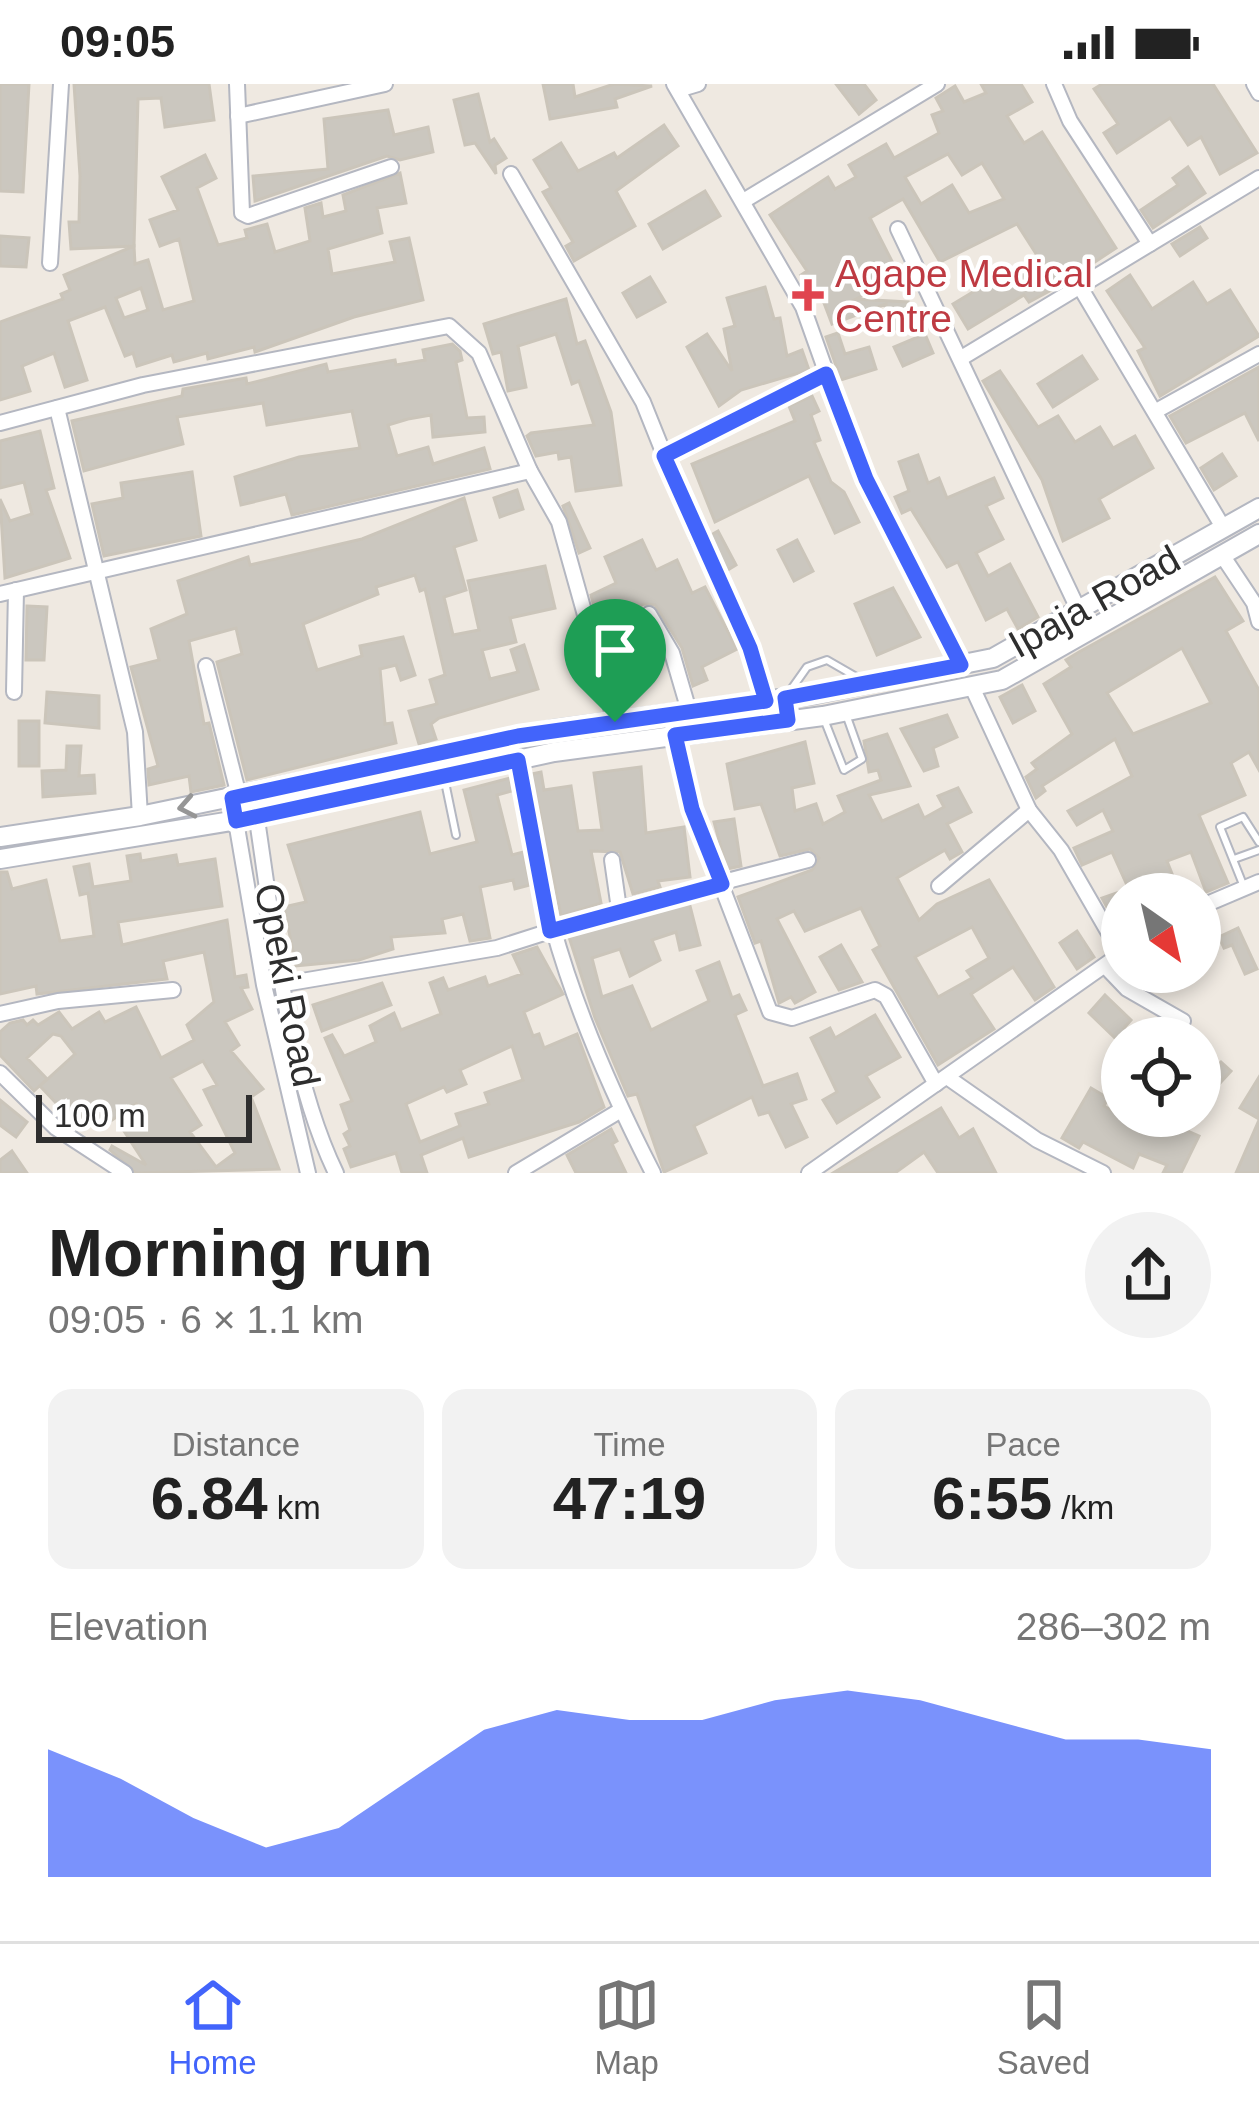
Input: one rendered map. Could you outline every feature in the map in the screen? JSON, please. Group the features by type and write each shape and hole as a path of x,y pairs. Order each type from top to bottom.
{"main road":[{"name":"Ipaja Road","path":"0,838 140,816 518,736 776,700 993,658 1259,508"},
{"name":"Ipaja Road","path":"0,859 246,819 518,760 823,716 1002,680 1259,534"},
{"path":"776,700 788,720"}],"street":[{"path":"50,263 61,84"},
{"path":"237,84 242,213 248,216 392,167"},
{"path":"238,116 385,84"},
{"path":"698,84 676,87 803,307 866,479 961,665"},
{"path":"745,200 937,84"},
{"path":"1054,84 1070,121 1150,244"},
{"path":"1254,84 1259,93"},
{"path":"511,173 643,402 776,700"},
{"path":"963,357 1259,178"},
{"path":"898,229 963,357 1079,611"},
{"path":"1080,287 1223,529"},
{"path":"0,423 449,326 479,353 530,471 559,522 615,722"},
{"path":"1156,411 1259,354"},
{"path":"664,456 826,374"},
{"path":"57,408 135,731 140,816"},
{"path":"14,692 8,592 530,471"},
{"path":"1222,555 1254,602 1259,622"},
{"path":"649,614 677,664 689,711"},
{"path":"206,666 241,796"},
{"path":"973,687 998,753 1029,810 1061,850 1101,919"},
{"path":"675,735 692,809 770,1012 792,1018 875,990 886,996 941,1080 1037,1140 1103,1173"},
{"path":"518,760 550,931 621,1110 653,1173"},
{"name":"Opeki Road","path":"241,796 284,984 336,1173"},
{"name":"Opeki Road","path":"241,796 264,986 306,1172"},
{"path":"939,886 1029,810"},
{"path":"612,860 619,909"},
{"path":"284,984 373,965 452,959 808,860"},
{"path":"1221,898 1252,884"},
{"path":"809,1173 1101,969"},
{"path":"0,1014 58,1001 173,989"},
{"path":"1134,993 1176,1017"},
{"path":"0,1073 56,1127 125,1173"},
{"path":"516,1173 621,1110"},
{"path":"306,1172 328,1155"}],"lane":[{"path":"776,700 807,667 827,660 868,684"},
{"path":"823,716 837,763 844,770 862,759 845,711"},
{"path":"443,774 456,835"},
{"path":"1234,860 1259,846 1248,820 1223,823 1220,831 1234,860 1252,884"}],"building":[{"path":"0,84 29,84 23,192 0,191"},
{"path":"74,84 209,84 214,120 165,127 161,98 138,99 134,246 71,249 69,222 79,222 80,176"},
{"path":"543,84 573,84 575,97 614,84 652,86 615,99 617,107 550,119"},
{"path":"836,84 864,84 876,100 859,114"},
{"path":"981,84 1021,84 1032,102 1007,116 1024,143 1042,132 1116,248 1057,287 1029,302 1024,295 968,329 953,304 1006,272 1010,279 1040,260 1017,224 940,262 903,199 870,218 900,277 856,299 908,302 906,330 885,328 886,304 832,324 824,303 801,275 807,271 770,215 828,177 835,189 856,177 849,165 886,144 894,158 939,133 932,115 943,111 936,98 955,86 964,102 986,93","holes":["948,154 962,175 982,163 1004,199 969,213 952,185 921,204 905,177"]},
{"path":"1102,84 1213,84 1257,153 1220,174 1201,137 1188,145 1170,118 1117,153 1104,133 1118,124 1094,89"},
{"path":"478,94 490,142 494,139 506,158 495,165 496,174 475,143 465,145 454,100"},
{"path":"388,110 394,135 428,127 433,152 400,160 387,156 255,201 253,176 328,169 324,119"},
{"path":"664,125 678,146 616,191 635,226 574,261 566,246 573,242 543,192 551,188 534,160 561,143 578,171 614,153 617,158"},
{"path":"205,155 216,178 197,188 218,245 247,238 245,230 267,224 275,252 310,241 305,208 321,203 323,217 346,211 343,195 400,173 406,203 377,208 382,233 328,249 332,274 395,262 390,242 409,238 423,300 354,317 255,352 254,347 174,362 172,355 137,366 133,353 125,356 105,307 68,321 87,380 65,387 54,353 22,366 30,391 0,400 0,322 63,299 61,294 70,290 64,275 134,246 135,264 148,260 163,310 194,301 179,239 160,246 150,220 178,210 162,177","holes":["141,288 148,310 124,318 116,298"]},
{"path":"1188,167 1205,193 1153,228 1141,210 1178,185 1173,178"},
{"path":"705,191 720,216 663,249 649,224"},
{"path":"1200,227 1207,238 1180,256 1172,244"},
{"path":"0,236 29,238 26,267 0,266"},
{"path":"1130,275 1152,309 1193,282 1207,304 1230,290 1259,336 1160,396 1138,351 1145,348 1107,291"},
{"path":"650,277 665,302 637,317 623,293"},
{"path":"765,287 774,319 780,318 787,356 802,350 809,370 741,390 719,406 687,347 707,334 732,371 724,329 735,326 727,298"},
{"path":"566,299 577,344 585,341 611,412 621,485 576,491 571,457 559,459 558,452 536,456 527,436 594,425 579,381 572,384 556,334 518,346 526,387 508,391 501,352 493,354 484,324"},
{"path":"838,333 845,354 869,347 876,369 841,380 826,337"},
{"path":"925,334 933,353 903,366 894,347"},
{"path":"452,344 462,360 456,362 467,418 484,417 485,432 433,437 431,415 408,419 388,425 397,456 428,447 433,464 484,448 490,469 292,515 286,494 241,505 235,477 299,457 360,448 352,411 267,425 263,403 177,417 183,444 84,471 72,421 182,396 183,389 246,378 247,384 326,364 328,372 395,360 396,365 425,360 423,350"},
{"path":"1082,356 1097,379 1053,407 1038,384"},
{"path":"1259,367 1259,441 1245,413 1186,443 1170,416"},
{"path":"1000,371 1038,427 1058,416 1075,442 1100,427 1113,448 1135,436 1153,468 1099,499 1109,518 1063,541 1042,480 983,381"},
{"path":"812,396 819,411 811,415 820,440 814,442 831,482 844,492 859,522 835,533 809,476 715,522 692,464 795,421 789,406"},
{"path":"40,431 54,488 46,490 70,558 5,578 0,499 10,521 32,514 24,482 0,488 0,441"},
{"path":"1222,454 1236,476 1214,490 1201,468"},
{"path":"918,455 928,483 939,478 947,498 994,478 1003,498 986,506 1003,539 976,553 988,576 1010,564 1038,617 1018,629 1007,609 986,620 958,562 947,567 911,509 902,513 895,497 909,491 899,462"},
{"path":"192,472 201,536 104,556 92,504 123,498 121,483"},
{"path":"517,490 523,509 500,517 494,498"},
{"path":"464,498 476,540 454,547 466,590 444,597 453,635 479,630 468,581 545,566 555,608 510,618 516,642 482,650 490,679 518,672 511,650 524,645 538,689 439,718 431,724 436,739 419,744 409,711 437,704 430,680 445,675 425,589 420,591 415,575 376,587 378,594 303,624 317,670 362,656 360,646 403,637 415,675 401,680 396,665 380,669 385,724 392,723 396,743 247,780 217,662 242,654 236,628 189,641 204,724 209,723 224,785 191,792 189,776 149,785 148,769 158,766 131,667 159,660 151,629 187,614 178,581 248,557 250,565 362,539"},
{"path":"569,503 590,548 579,553 563,506"},
{"path":"718,531 736,565 726,571 709,536"},
{"path":"642,540 656,570 677,560 692,593 705,587 737,649 702,667 707,680 693,686 682,648 655,605 644,604 604,627 593,603 591,595 616,583 605,557"},
{"path":"797,540 813,571 794,581 778,550"},
{"path":"1215,577 1243,621 1226,631 1259,690 1259,770 1249,752 1231,763 1245,795 1199,815 1228,883 1221,886 1221,873 1199,873 1191,852 1167,861 1172,873 1122,873 1112,852 1082,865 1074,848 1113,831 1103,810 1077,825 1068,811 1132,776 1115,739 1042,786 1045,791 1036,798 1026,777 1037,769 1032,763 1072,734 1044,684 1071,667 1066,660","holes":["1182,648 1211,703 1133,734 1107,693"]},
{"path":"893,588 920,637 877,655 855,604"},
{"path":"27,606 47,607 44,660 26,660"},
{"path":"632,660 641,683 620,692 612,669"},
{"path":"1022,685 1035,711 1013,723 1000,697"},
{"path":"47,692 99,696 99,728 45,723"},
{"path":"947,715 957,737 933,748 938,766 924,771 901,729"},
{"path":"19,721 39,721 39,766 19,766"},
{"path":"887,734 910,786 869,795 882,821 918,805 924,818 944,807 938,796 958,788 971,812 947,824 962,852 950,859 945,850 897,878 919,920 937,904 989,880 1054,987 1035,1000 1013,967 971,994 994,1029 938,1065 873,950 880,946 861,908 805,931 794,911 777,919 815,992 795,1003 791,997 779,1003 761,941 755,943 738,897 812,870 819,858 810,849 780,856 761,804 735,809 727,764 805,742 814,783 792,788 795,811 816,804 823,824 845,812 838,796 881,780 878,770 869,772 864,741","holes":["972,927 989,958 967,971 972,978 938,997 915,957"]},
{"path":"67,746 81,746 79,776 94,775 95,793 43,797 42,771 66,770"},
{"path":"641,767 646,833 684,827 690,877 658,881 660,887 633,894 620,852 591,851 601,903 561,916 532,774 541,772 544,790 571,786 578,831 602,830 594,773"},
{"path":"510,778 512,791 497,795 512,855 523,852 530,885 515,889 513,880 480,887 490,938 470,941 463,914 442,919 445,933 391,937 393,949 359,960 296,966 284,907 306,902 288,845 420,812 430,854 477,842 464,790"},
{"path":"734,819 741,866 727,869 714,822"},
{"path":"140,854 141,861 176,855 178,865 215,859 222,906 118,922 122,945 227,920 235,977 246,975 248,987 241,988 252,1009 225,1022 239,1045 231,1051 263,1089 251,1097 279,1169 136,1173 110,1150 112,1146 146,1165 122,1128 137,1103 99,1129 88,1113 75,1123 40,1086 75,1054 61,1036 53,1034 27,1058 47,1079 34,1091 0,1055 0,1032 10,1023 23,1020 27,1025 33,1020 38,1025 59,1012 72,1029 99,1012 105,1022 136,1007 161,1058 194,1040 187,1025 214,1002 204,952 163,961 167,979 37,994 36,986 0,994 0,872 7,872 12,889 46,880 60,941 94,936 88,893 80,895 74,867 89,864 93,887 131,881 127,856","holes":["203,1061 217,1085 204,1090 235,1153 216,1167 190,1132 201,1125 171,1078"]},
{"path":"689,902 700,945 680,950 676,932 652,940 660,960 630,976 620,949 592,958 602,997 632,986 651,1030 709,1001 697,971 719,962 732,998 739,995 746,1010 735,1015 763,1086 797,1074 806,1099 791,1104 807,1137 786,1147 769,1112 759,1115 752,1097 694,1126 706,1153 664,1172 637,1094 628,1096 595,1018 569,937"},
{"path":"1238,928 1257,969 1245,974 1232,945 1224,948 1221,936"},
{"path":"1077,931 1094,957 1077,969 1060,943"},
{"path":"841,945 862,982 839,990 820,957"},
{"path":"537,947 563,994 524,1012 533,1036 539,1034 544,1048 577,1034 604,1107 579,1122 469,1157 463,1138 421,1155 427,1173 402,1173 396,1153 351,1167 344,1149 350,1146 344,1134 350,1130 341,1105 352,1101 325,1038 332,1035 344,1056 376,1042 370,1026 394,1013 401,1030 441,1014 430,983 443,978 448,990 485,977 488,986 522,974 513,955","holes":["512,1046 523,1080 485,1093 489,1104 456,1114 460,1126 420,1142 406,1104 444,1087 447,1092 466,1084 460,1070"]},
{"path":"382,983 391,1005 322,1031 313,1005"},
{"path":"1105,995 1128,1017 1101,1017 1101,1025 1089,1013"},
{"path":"875,1015 900,1057 866,1076 879,1097 837,1123 823,1100 837,1092 811,1038 830,1028 835,1038"},
{"path":"1221,1062 1231,1071 1221,1082"},
{"path":"1259,1077 1259,1119 1240,1108"},
{"path":"1091,1088 1101,1094 1101,1137 1199,1137 1181,1173 1163,1173 1167,1165 1139,1154 1133,1168 1083,1142 1079,1148 1062,1138"},
{"path":"0,1100 27,1122 16,1137 0,1125"},
{"path":"941,1108 959,1138 973,1129 996,1173 938,1173 924,1152 895,1173 833,1173"},
{"path":"1259,1120 1259,1173 1236,1173"},
{"path":"611,1129 617,1141 612,1144 626,1173 576,1173 567,1155"},
{"path":"12,1151 27,1173 0,1173 0,1160"}],"place":[{"name":"Agape Medical Centre","path":"808,295"}],"route":[{"path":"826,374 866,479 961,665 785,698 788,720 675,735 692,809 722,884 550,931 518,760 236,821 232,810 232,798 518,736 615,722 766,701 750,648 664,456 826,374"}]}
